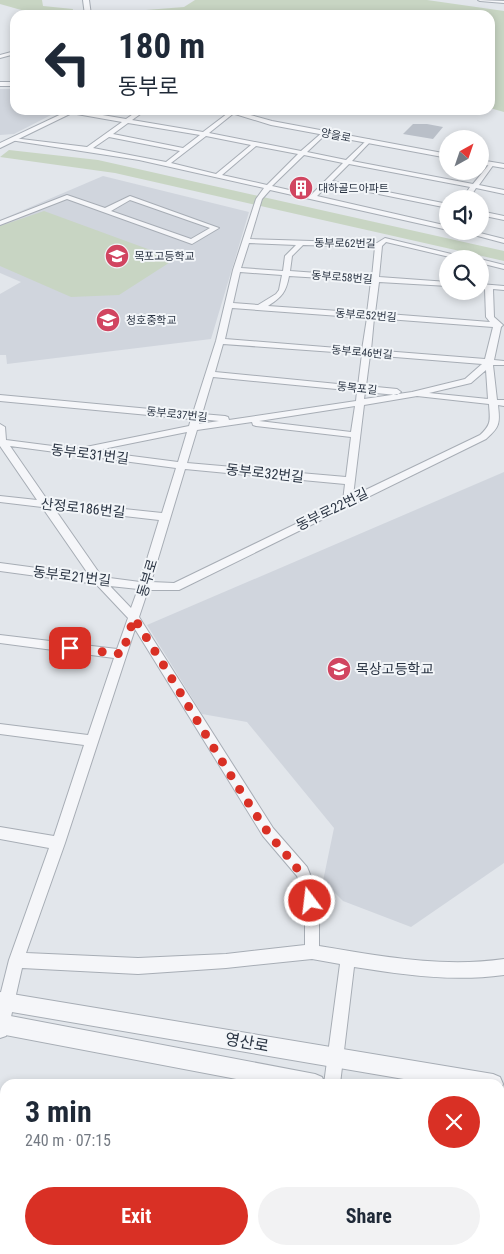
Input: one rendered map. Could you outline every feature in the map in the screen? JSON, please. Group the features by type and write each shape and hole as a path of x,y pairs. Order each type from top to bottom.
{"street":[{"path":"480,0 504,2"},
{"path":"0,146 66,115"},
{"path":"96,115 504,192"},
{"path":"88,149 136,115"},
{"path":"167,164 225,115"},
{"name":"양을로","path":"243,115 271,123 439,154"},
{"name":"동부로","path":"0,1026 2,1001 134,618 220,341 237,270 259,199 267,187 324,133"},
{"path":"108,135 185,150"},
{"path":"13,140 88,149 167,164 439,224"},
{"path":"313,197 368,141"},
{"path":"217,176 255,144"},
{"path":"471,190 491,164 504,166"},
{"path":"328,182 439,204"},
{"path":"0,223 66,197 105,211 192,242 216,228 130,198 105,211"},
{"path":"489,215 504,218"},
{"path":"489,237 504,241"},
{"name":"동부로62번길","path":"247,241 379,245 385,240 439,252"},
{"path":"260,308 279,296 283,290 289,256 302,242"},
{"path":"348,501 354,436 363,388 379,245"},
{"path":"489,263 504,267"},
{"name":"동부로58번길","path":"237,270 439,283"},
{"path":"74,452 192,428 412,395 468,381 489,362 502,324 490,317 490,287 504,288"},
{"name":"동부로52번길","path":"228,306 502,324"},
{"name":"동부로46번길","path":"220,341 504,363"},
{"name":"동부로22번길","path":"144,586 175,587 482,437 494,425 499,402 489,362"},
{"name":"동목포길","path":"209,374 499,402"},
{"name":"동부로37번길","path":"0,398 196,415 354,436"},
{"path":"0,427 1,443 98,579 134,618 268,832 302,872 309,889 312,913 312,952"},
{"name":"동부로31번길","path":"1,443 180,465"},
{"name":"동부로32번길","path":"180,465 350,482"},
{"name":"산정로186번길","path":"0,500 165,517"},
{"name":"동부로21번길","path":"0,567 144,586"},
{"path":"0,638 122,654"},
{"path":"0,729 92,741"},
{"path":"0,833 58,843"},
{"path":"16,960 138,966 217,962 312,952 442,972 480,971 504,967"},
{"path":"332,1079 348,958"},
{"name":"영산로","path":"2,1001 464,1079"},
{"name":"영산로","path":"0,1026 288,1079"}],"shaded area":[{"path":"0,89 10,89 10,115 51,115 14,134 0,135"},
{"name":"목포고등학교","path":"103,176 249,212 211,339 7,364 6,355 0,355 0,294 21,282 0,273 0,220"},
{"name":"목상고등학교","path":"504,472 504,863 411,927 343,901 323,881 334,828 247,722 202,714 147,625"}],"green space":[{"path":"0,0 42,0 43,6 73,9 21,10 0,4"},
{"path":"195,0 427,0 504,11 504,112 495,109 495,10 146,10 184,7"},
{"path":"9,150 98,160 439,236 439,240 455,240 504,251 504,261 489,258 489,250 455,250 115,173 0,157"},
{"path":"44,211 175,259 119,295 71,297 0,266 0,226"}],"building":[{"path":"413,124 443,127 433,139 403,134"}],"place":[{"name":"대하골드아파트","path":"301,188"},
{"name":"목포고등학교","path":"117,256"},
{"name":"청호중학교","path":"108,320"},
{"name":"목상고등학교","path":"339,669"}],"route":[{"path":"70,648 122,654 134,618 268,832 302,872 309,889 310,901"}]}
